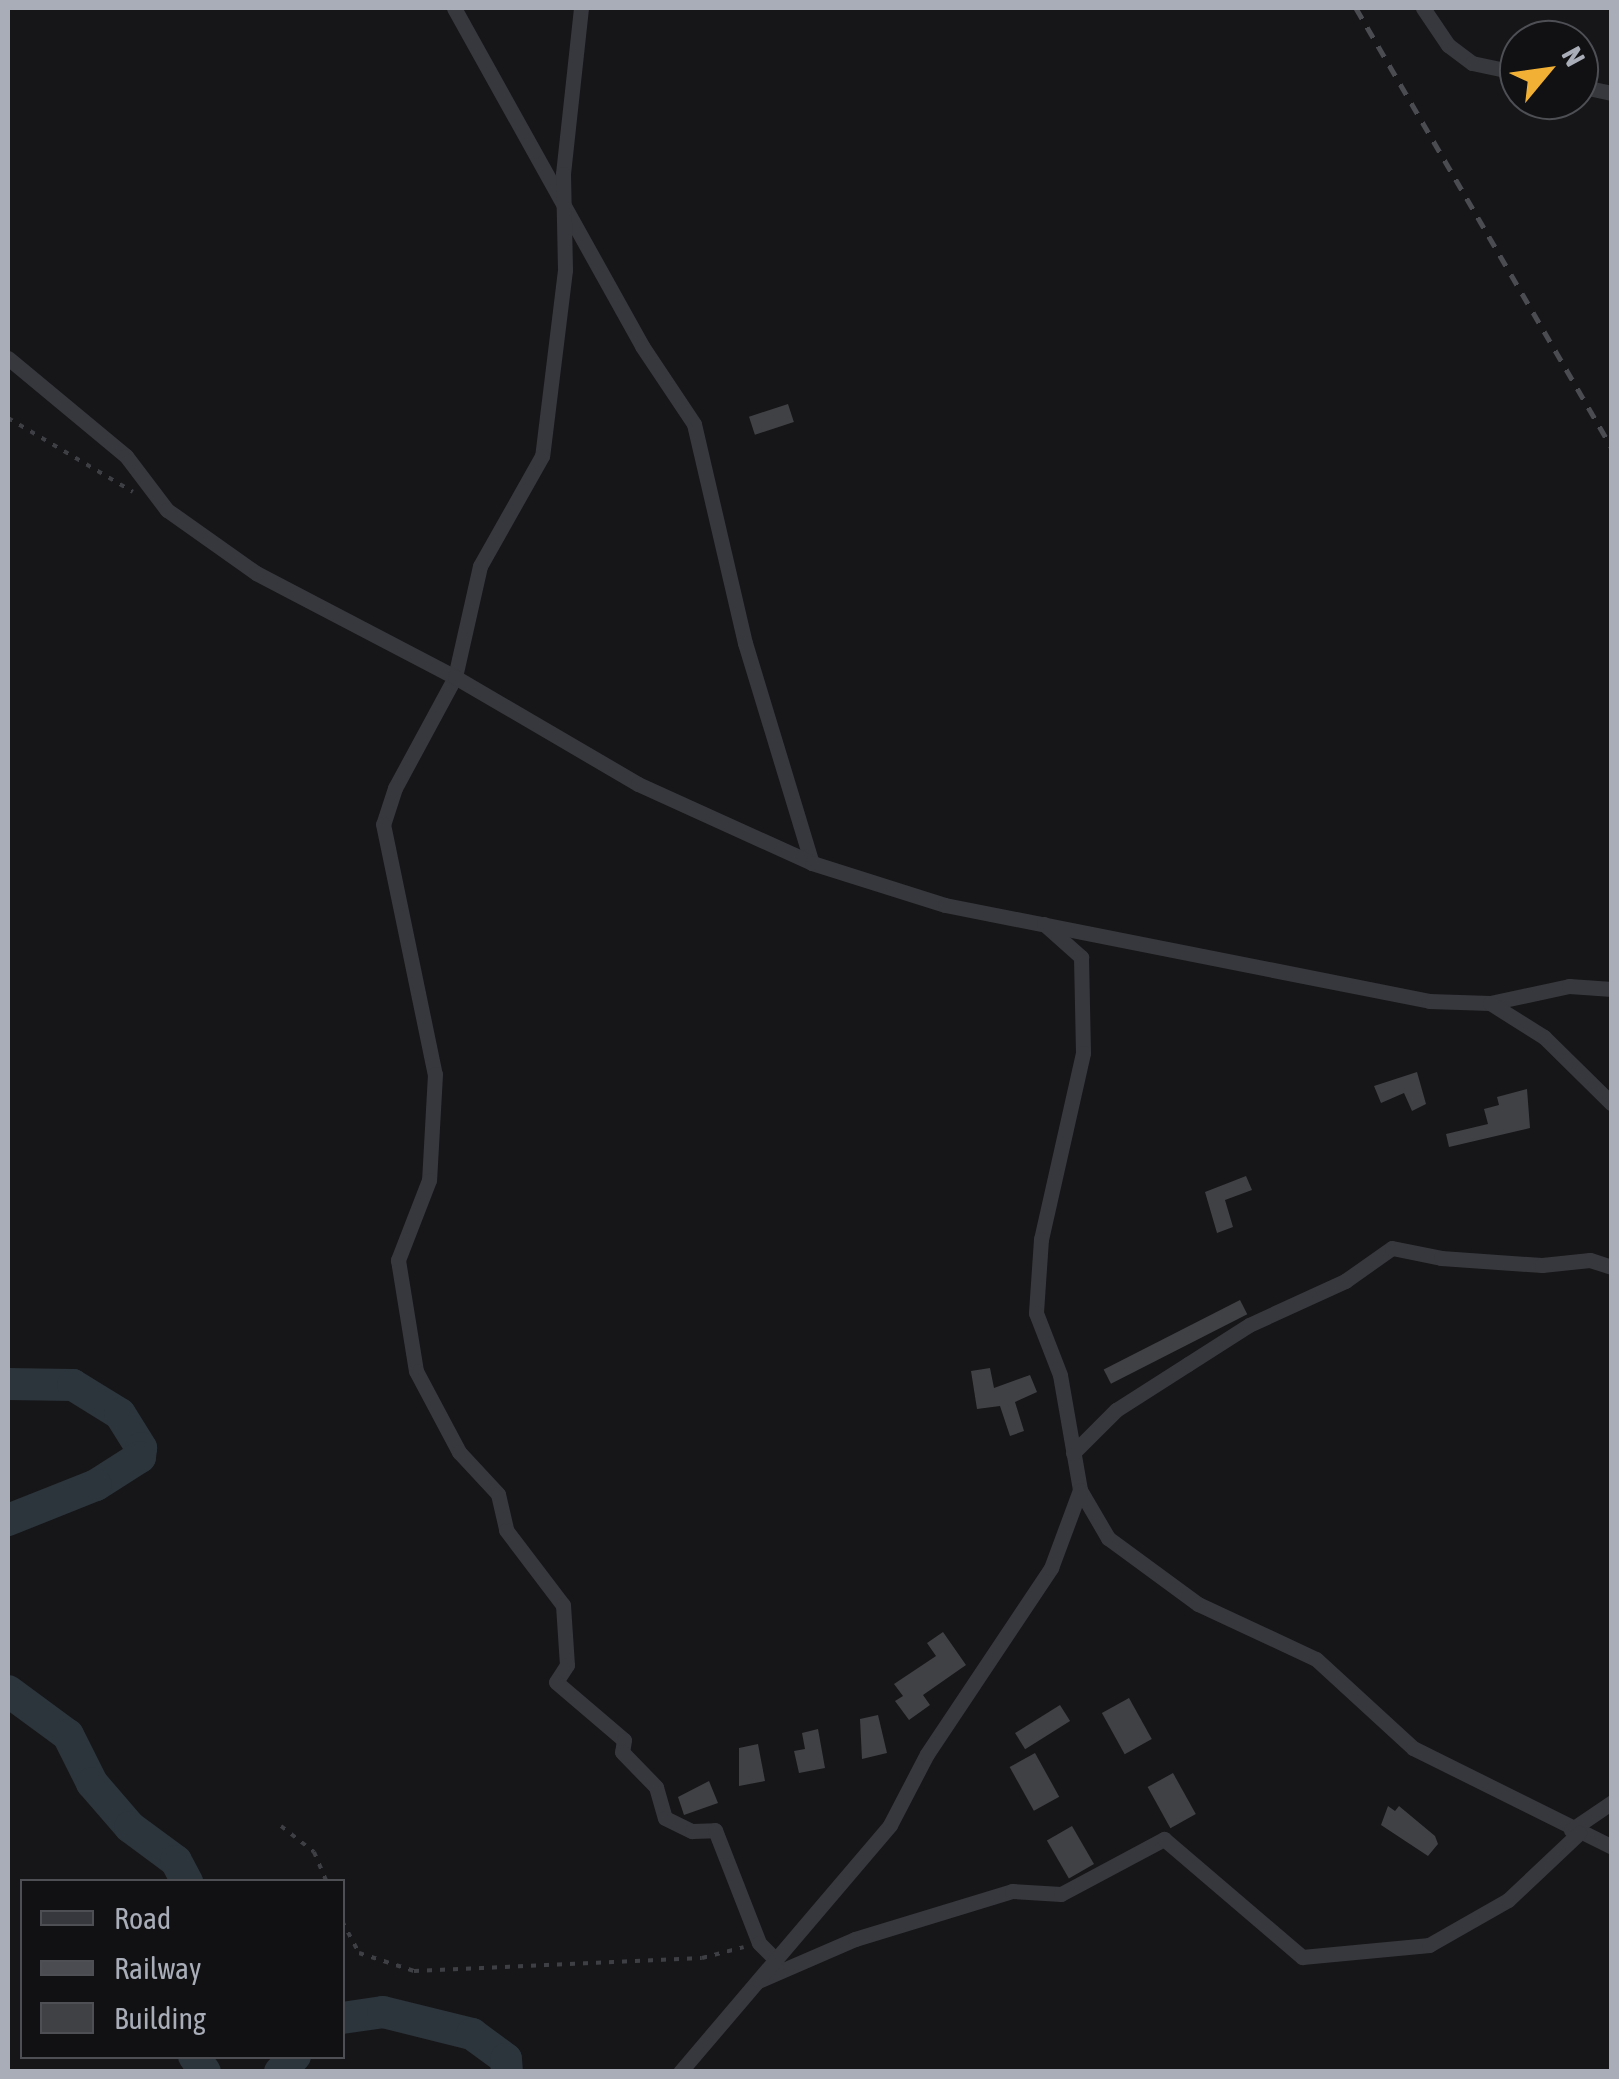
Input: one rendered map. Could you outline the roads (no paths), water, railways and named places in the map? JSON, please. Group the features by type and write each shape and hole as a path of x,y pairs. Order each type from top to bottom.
{"street":[{"path":"454,8 563,194 642,346 694,424 746,643 812,863"},
{"path":"581,8 563,194 565,270 542,456 480,566 455,677 394,788 383,824 435,1074 429,1180 398,1260 416,1371 460,1452 498,1494 506,1530 563,1606 567,1665 556,1682 624,1740 622,1752 656,1788 665,1818 692,1831 714,1830 759,1944 776,1960"},
{"path":"1423,8 1448,44 1472,63 1499,69"},
{"path":"8,358 126,456 167,510 273,582 455,677 638,784 812,863 946,905 1429,1001 1490,1002 1570,986 1612,989"},
{"path":"1044,924 1081,957 1083,1053 1041,1239 1036,1313 1060,1375 1080,1490 1108,1538 1198,1604 1316,1659 1413,1748 1575,1832 1612,1847"},
{"path":"1490,1002 1544,1037 1612,1104"},
{"path":"1073,1453 1116,1410 1248,1326 1345,1281 1392,1248 1441,1258 1542,1265 1590,1260 1612,1267"},
{"path":"680,2072 890,1825 927,1754 1051,1568 1080,1490"},
{"path":"758,1981 855,1939 1012,1891 1061,1894 1164,1840 1302,1957 1429,1945 1508,1900 1575,1832 1612,1802"}],"waterway":[{"path":"8,1384 73,1385 120,1414 141,1448 140,1457 96,1485 8,1520"},
{"path":"8,1691 68,1735 92,1783 130,1827 176,1861 185,1879"},
{"path":"345,2018 383,2012 472,2034 506,2059 507,2072"},
{"path":"196,2059 205,2072"},
{"path":"280,2072 292,2059"}],"railway":[{"path":"1356,8 1612,448"}]}
